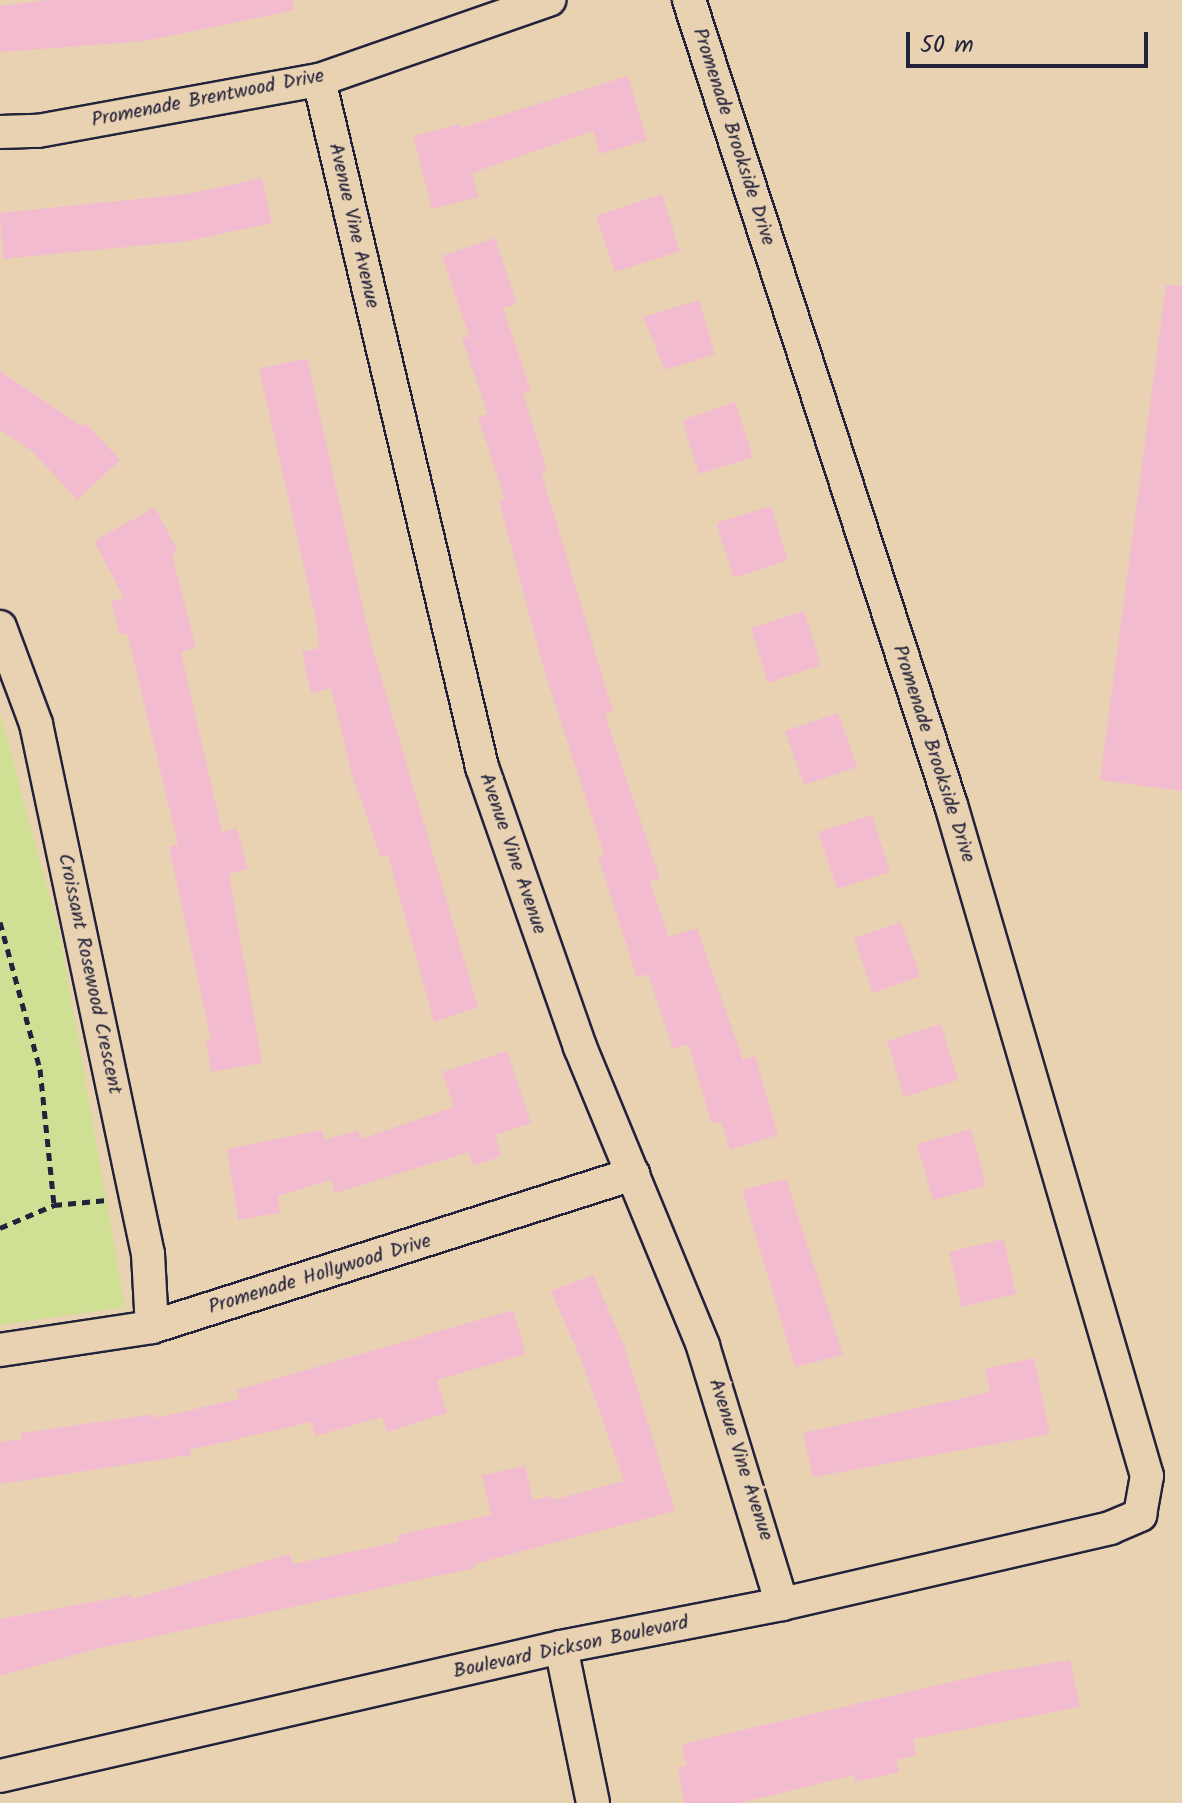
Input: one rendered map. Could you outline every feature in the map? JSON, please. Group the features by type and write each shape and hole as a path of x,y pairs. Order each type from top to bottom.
{"street":[{"name":"Promenade Brentwood Drive","path":"0,132 38,131 319,80 549,0"},
{"name":"Promenade Brookside Drive","path":"689,0 951,805 1147,1476 1140,1515"},
{"name":"Avenue Vine Avenue","path":"319,80 482,767 580,1047 703,1346 782,1604"},
{"name":"Croissant Rosewood Crescent","path":"0,627 36,724 148,1254 152,1327"},
{"name":"Promenade Hollywood Drive","path":"0,1350 152,1327 633,1174"},
{"name":"Boulevard Dickson Boulevard","path":"0,1776 561,1647 782,1604 1110,1528 1140,1515"},
{"path":"561,1647 593,1803"}],"path":[{"path":"0,922 40,1069 54,1205"},
{"path":"0,1228 54,1205 136,1197"}],"green space":[{"path":"0,714 59,931 125,1307 0,1325"}],"building":[{"path":"48,0 293,0 294,10 146,41 0,52 0,6"},
{"path":"628,76 647,140 600,154 593,131 472,173 478,197 432,209 413,136 460,124 461,128"},
{"path":"262,178 272,223 188,241 3,259 0,213 188,194"},
{"path":"662,194 680,251 615,272 596,216"},
{"path":"495,238 517,304 503,308 531,391 523,394 547,469 541,471 613,712 605,714 660,878 650,881 669,937 697,928 743,1060 755,1056 778,1135 730,1150 721,1121 712,1124 688,1044 673,1049 648,974 637,978 598,856 604,854 544,670 499,501 505,500 478,417 488,414 462,339 469,336 442,256"},
{"path":"1166,285 1182,286 1182,791 1100,780"},
{"path":"699,300 715,354 665,370 643,317"},
{"path":"307,358 371,643 478,1007 434,1022 388,855 381,857 352,775 331,688 311,693 302,652 319,648 317,624 259,369"},
{"path":"0,371 82,426 86,423 120,460 77,500 31,450 0,430"},
{"path":"735,402 753,457 699,474 682,420"},
{"path":"771,506 788,560 734,578 716,523"},
{"path":"155,507 178,552 172,555 196,648 181,652 222,832 237,828 248,869 229,874 262,1063 211,1072 206,1040 211,1039 169,847 178,844 127,633 120,635 111,601 124,598 94,541"},
{"path":"804,611 821,665 768,683 751,628"},
{"path":"838,713 857,767 804,785 785,731"},
{"path":"872,815 890,872 837,889 818,832"},
{"path":"901,922 920,976 873,993 854,938"},
{"path":"941,1024 958,1080 904,1097 887,1041"},
{"path":"507,1051 531,1123 495,1135 502,1156 473,1166 469,1152 335,1193 331,1180 278,1196 280,1213 238,1220 227,1149 322,1130 325,1140 358,1130 361,1139 454,1107 442,1072"},
{"path":"971,1129 986,1186 933,1200 917,1144"},
{"path":"786,1179 843,1355 795,1367 742,1190"},
{"path":"1004,1239 1016,1294 962,1307 949,1252"},
{"path":"593,1275 624,1345 675,1511 474,1564 475,1568 96,1649 0,1676 0,1619 131,1595 132,1599 290,1554 293,1564 399,1542 398,1535 491,1515 482,1475 525,1466 533,1500 552,1496 553,1500 624,1481 582,1362 551,1291"},
{"path":"513,1310 526,1354 437,1380 447,1413 387,1432 382,1417 315,1436 311,1422 190,1450 191,1455 0,1484 0,1442 22,1439 21,1433 154,1414 155,1418 239,1399 237,1390"},
{"path":"1034,1358 1050,1434 813,1477 803,1433 990,1392 985,1369"},
{"path":"1070,1660 1080,1707 913,1739 917,1755 896,1760 899,1772 855,1782 854,1775 740,1803 684,1803 678,1767 686,1766 682,1744 990,1673"}]}
